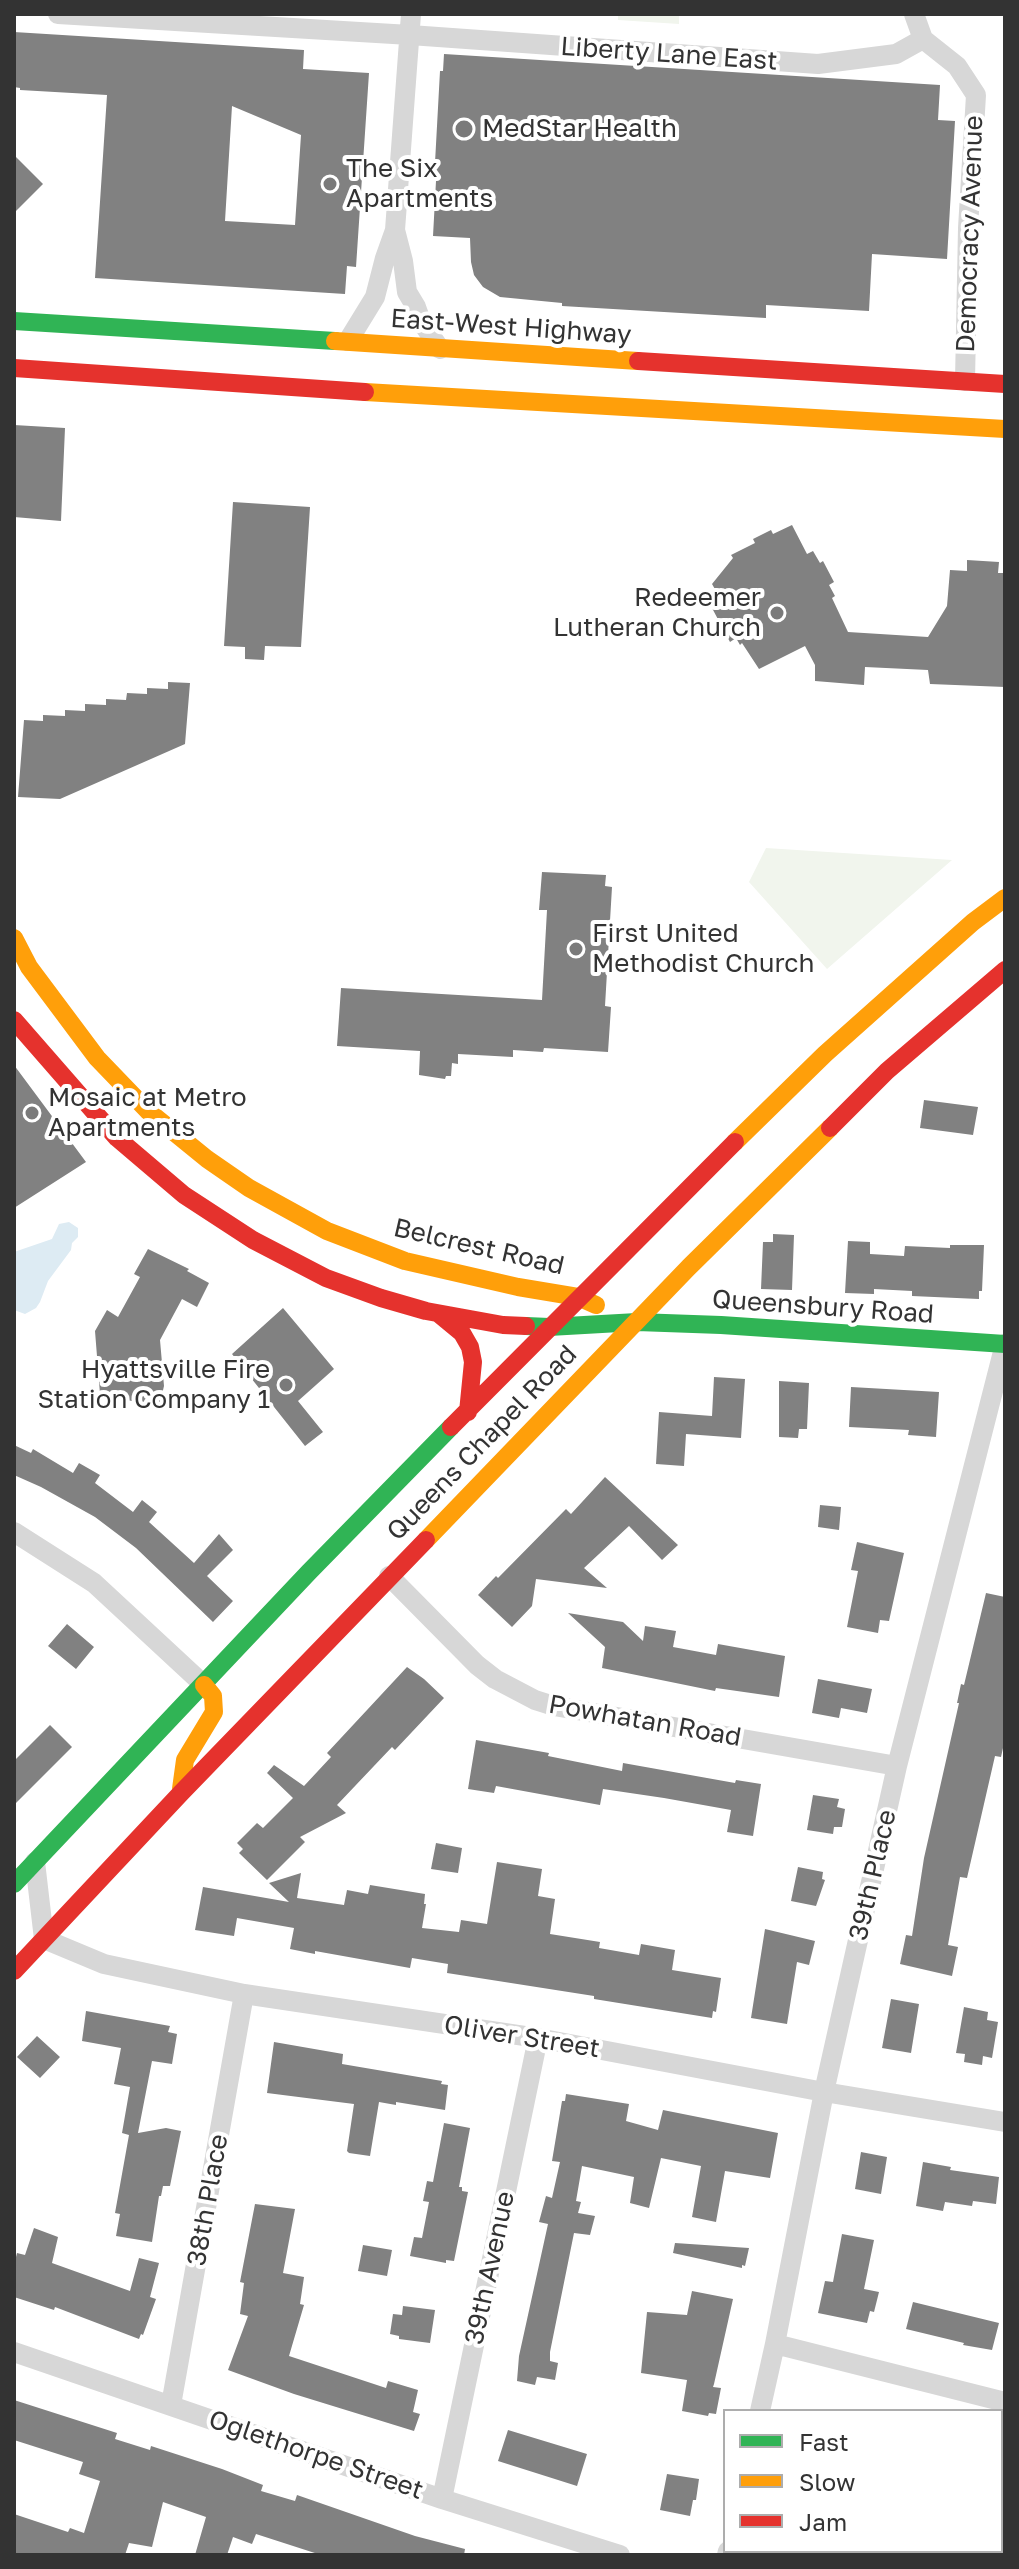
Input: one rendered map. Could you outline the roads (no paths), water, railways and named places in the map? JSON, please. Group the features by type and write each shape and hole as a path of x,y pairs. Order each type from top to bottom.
{"main road":[{"name":"East-West Highway","path":"14,321 1005,384"},
{"path":"15,368 240,385 1005,429"},
{"path":"855,392 937,396 954,391 965,381"},
{"path":"703,412 757,408 802,400"},
{"name":"Queens Chapel Road","path":"14,1884 309,1572 578,1297 825,1054 962,931 1005,898"},
{"name":"Belcrest Road","path":"14,938 29,967 97,1058 148,1111 207,1159 249,1188 327,1231 405,1261 518,1287 578,1297"},
{"name":"Queens Chapel Road","path":"14,1971 389,1576 637,1322 887,1071 1005,970"},
{"path":"14,1020 117,1138 184,1195 253,1240 326,1278 381,1298 439,1314 503,1325 549,1327"},
{"path":"249,1188 268,1208 277,1225 277,1253"},
{"name":"Queensbury Road","path":"578,1297 637,1322"},
{"path":"439,1314 462,1333 470,1347 473,1362 468,1412"},
{"name":"Queensbury Road","path":"549,1327 637,1322 721,1325 1005,1344"},
{"path":"181,1793 185,1760 214,1712 213,1696 204,1685"}],"street":[{"name":"Liberty Lane East","path":"58,14 818,64 896,54 923,39"},
{"path":"348,341 375,297 395,230 411,14"},
{"path":"914,14 923,39"},
{"name":"Democracy Avenue","path":"923,39 957,66 976,95 968,228 965,381"},
{"path":"395,230 407,292 421,321 440,349"},
{"name":"39th Place","path":"760,2409 824,2092 897,1766 1005,1344"},
{"path":"14,1532 94,1583 204,1685"},
{"name":"Powhatan Road","path":"389,1576 477,1665 495,1679 535,1700 554,1706 897,1766"},
{"path":"35,1862 44,1939"},
{"name":"Oliver Street","path":"44,1939 104,1964 244,1994 538,2038 824,2092 1005,2122"},
{"name":"38th Place","path":"171,2405 244,1994"},
{"name":"39th Avenue","path":"442,2499 538,2038"},
{"path":"775,2344 1005,2402"},
{"name":"Oglethorpe Street","path":"14,2352 442,2499 620,2555"}],"place":[{"name":"MedStar Health","path":"464,129"},
{"name":"The Six Apartments","path":"330,184"},
{"name":"Redeemer Lutheran Church","path":"777,613"},
{"name":"First United Methodist Church","path":"576,949"},
{"name":"Mosaic at Metro Apartments","path":"32,1113"},
{"name":"Hyattsville Fire Station Company 1","path":"286,1385"}]}
